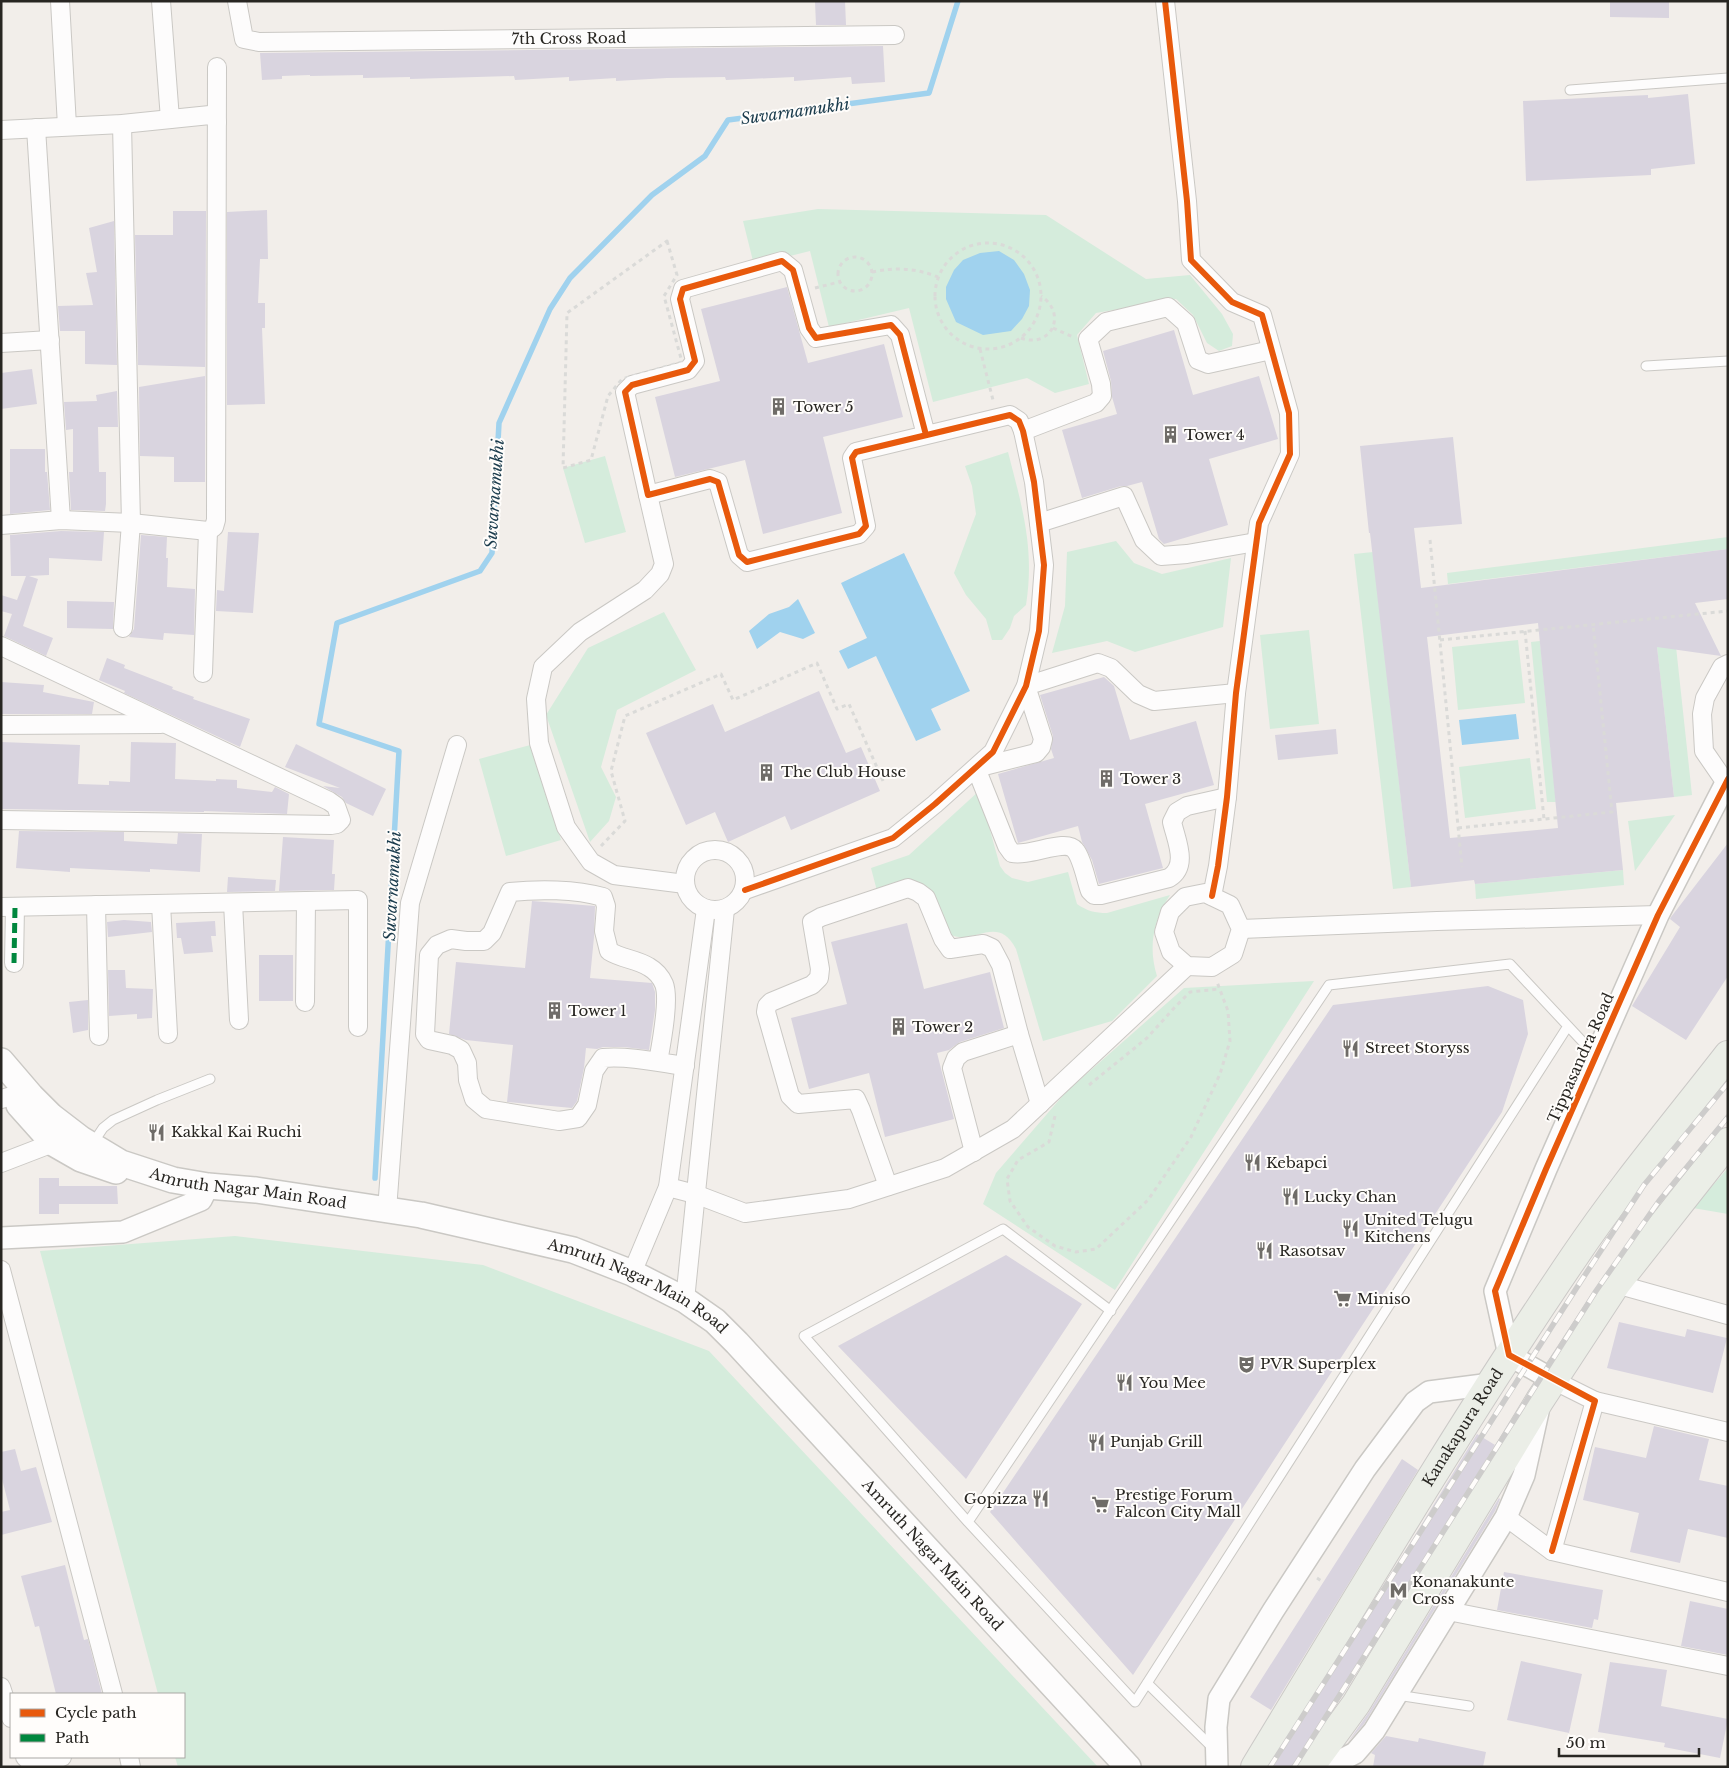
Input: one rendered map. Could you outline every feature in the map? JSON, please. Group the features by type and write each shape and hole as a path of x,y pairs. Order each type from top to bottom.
{"highway":[{"name":"Kanakapura Road","path":"1255,1767 1509,1355 1575,1255 1612,1204 1728,1055"},
{"path":"1310,1767 1356,1704 1547,1390 1616,1284 1728,1142"}],"main road":[{"name":"Amruth Nagar Main Road","path":"1,1061 51,1116 81,1139 121,1163 205,1193 256,1190 387,1210 470,1226 573,1250 632,1273 685,1300 715,1321 737,1343 1128,1767"},
{"name":"Amruth Nagar Main Road","path":"5,1093 52,1143 81,1160 205,1193 256,1204 419,1224 468,1234 561,1258 640,1289 683,1312 708,1329 731,1350 1108,1767"}],"street":[{"path":"60,1 67,126"},
{"path":"161,1 170,119"},
{"name":"7th Cross Road","path":"236,1 244,39 259,42 895,35"},
{"path":"1165,1 1187,201 1191,260 1232,302 1262,315 1289,414 1290,454 1259,523 1236,693 1227,797 1212,896"},
{"path":"1,525 61,520 131,523 208,531 214,527 216,520 217,67"},
{"path":"1,130 122,124 210,115 217,122"},
{"path":"122,124 131,523 123,628"},
{"path":"36,128 61,520"},
{"path":"685,884 614,875 592,862 566,827 539,743 536,699 543,667 580,632 645,590 660,574 664,564 625,392 632,385 688,370 695,361 680,299 684,289 782,261 793,270 809,328 816,338 891,325 900,335 926,434"},
{"path":"1023,431 1096,404 1102,396 1101,384 1088,339 1106,322 1168,307 1186,323 1198,360 1208,364 1271,350"},
{"path":"1,343 50,340"},
{"path":"648,495 710,479 718,482 739,555 747,562 859,534 866,526 852,458 856,452 1010,415 1019,421 1023,431 1034,482 1044,565 1039,631 1026,686 993,752 935,804 892,838 745,890"},
{"path":"1039,523 1124,496 1144,540 1161,556 1187,554 1256,542"},
{"path":"203,674 208,531"},
{"path":"1,646 329,801 336,806 340,820 337,824 331,825 1,820"},
{"path":"1026,686 1098,663 1111,668 1138,694 1154,701 1236,693"},
{"path":"1727,781 1704,751 1702,714 1705,698 1722,667 1728,664"},
{"path":"976,768 1036,753 1041,747 1043,738 1026,686"},
{"path":"1,725 166,724"},
{"path":"387,1210 410,903 457,745"},
{"path":"976,768 1007,846 1012,853 1020,854 1071,846 1076,851 1090,891 1094,895 1101,895 1161,880 1175,874 1180,868 1181,858 1172,822 1178,812 1187,806 1227,797"},
{"name":"Tippasandra Road","path":"1509,1355 1495,1291 1546,1169 1658,915 1727,781"},
{"path":"716,850 732,854 743,867 746,875 745,890 737,902 725,909 715,911 706,909 692,900 685,884 688,868 693,860 707,851 716,850"},
{"path":"590,893 592,862"},
{"path":"888,1186 856,1099 798,1104 790,1096 766,1012 767,1006 771,1002 812,984 819,978 820,969 812,922 821,917 908,888 926,898 943,938 950,949 982,944 992,948 1001,965 1040,1104"},
{"path":"658,1062 665,1009 665,986 658,974 650,968 631,958 617,956 609,951 604,931 606,906 603,897 590,893 528,890 510,892 492,933 484,941 475,942 451,938 437,944 429,954 425,1034 429,1040 452,1045 461,1050 467,1063 468,1080 474,1099 486,1109 559,1121 578,1118 587,1106 594,1071 603,1058 621,1057 684,1066"},
{"path":"1206,893 1212,896 1230,905 1241,929 1233,954 1212,967 1187,966 1171,952 1164,932 1170,912 1185,897 1206,893"},
{"path":"14,963 8,907 358,900 358,1026"},
{"path":"305,1002 306,901"},
{"path":"232,903 239,1020"},
{"path":"161,904 168,1034"},
{"path":"96,905 99,1036"},
{"path":"632,1273 668,1188 706,909"},
{"path":"685,1300 725,909"},
{"path":"1241,929 1658,915"},
{"path":"668,1188 695,1194 745,1213 849,1199 945,1168 1013,1129 1187,966"},
{"path":"974,1152 952,1068 956,1058 963,1052 1019,1034"},
{"path":"1,1163 52,1143"},
{"path":"1,1238 123,1232 205,1193"},
{"path":"1,1270 113,1693"},
{"path":"1616,1284 1728,1315"},
{"path":"1509,1355 1547,1390 1728,1432"},
{"path":"1216,1759 1216,1727 1219,1699 1273,1611 1365,1469 1415,1402 1428,1392 1491,1384"},
{"path":"1329,1767 1355,1753 1374,1731 1506,1517 1524,1475 1547,1390"},
{"path":"1552,1551 1595,1400"},
{"path":"1506,1517 1552,1551 1728,1592"},
{"path":"1448,1612 1728,1666"},
{"path":"1,1687 10,1715"},
{"path":"25,1758 30,1762 42,1763 59,1758"}],"lane":[{"path":"1570,90 1728,78"},
{"path":"1646,366 1728,361"},
{"path":"968,1522 1329,985 1510,964 1596,1056"},
{"path":"1110,1311 1003,1228 804,1336 968,1522 1135,1702 1568,1026"},
{"path":"92,1145 103,1128 112,1120 210,1079"},
{"path":"1147,1684 1216,1759"},
{"path":"1397,1695 1469,1706"}],"path":[{"path":"668,241 677,275 664,296 682,362 622,379 608,396 591,460 563,468 566,332 567,313 668,241"},
{"path":"986,243 999,244 1016,251 1030,263 1040,285 1041,296 1036,320 1021,338 1000,348 980,349 966,345 947,331 936,312 934,288 943,266 962,250 986,243"},
{"path":"853,257 866,261 872,272 871,280 867,286 855,292 848,290 839,282 837,276 841,264 846,259 853,257"},
{"path":"872,272 901,268 926,272 938,277"},
{"path":"799,292 839,282"},
{"path":"1021,338 1028,340 1043,338 1053,328 1055,321 1052,306 1041,296"},
{"path":"980,349 998,418"},
{"path":"1430,540 1462,867"},
{"path":"1440,640 1728,611"},
{"path":"1458,828 1612,812 1594,624"},
{"path":"1525,631 1544,819"},
{"path":"592,862 625,821 611,771 625,716 721,674 733,700 817,663 838,709 849,704 883,781"},
{"path":"1058,1112 1054,1118 1049,1142 1018,1160 1007,1180 1010,1201 1028,1227 1055,1246 1076,1252 1096,1249 1148,1200 1191,1137 1220,1074 1230,1041 1228,1011 1212,967"},
{"path":"1081,1090 1147,1038 1190,992 1220,989"}],"green space":[{"path":"818,209 1046,215 1146,279 1190,275 1222,314 1233,334 1232,346 1219,351 1207,343 1193,315 1176,299 1096,313 1077,335 1089,384 1055,393 1027,378 933,402 909,308 829,327 810,251 754,265 743,221"},
{"path":"1008,452 1026,528 1029,565 1028,584 1026,605 1014,616 1010,628 1002,640 992,640 986,619 966,595 954,573 976,514 972,486 965,466"},
{"path":"605,456 626,532 585,543 563,468"},
{"path":"1728,537 1728,549 1448,584 1447,573"},
{"path":"1116,541 1134,563 1162,574 1231,558 1223,627 1135,652 1107,641 1052,653 1065,606 1067,552"},
{"path":"1373,552 1411,887 1393,889 1354,554"},
{"path":"664,612 696,670 617,710 601,767 616,797 609,821 590,842 546,715 588,648"},
{"path":"1674,628 1692,795 1674,797 1655,630"},
{"path":"1309,630 1319,724 1270,729 1260,635"},
{"path":"1518,640 1525,703 1458,710 1452,647"},
{"path":"1540,641 1556,802 1547,802 1531,642"},
{"path":"534,744 561,840 506,856 479,759"},
{"path":"1530,758 1536,809 1465,818 1459,767"},
{"path":"979,791 1000,866 1012,878 1028,882 1068,872 1077,904 1099,913 1107,913 1170,895 1156,924 1154,934 1153,955 1157,976 1112,1021 1043,1041 1016,949 1009,939 1001,933 993,932 967,937 949,934 934,901 877,891 871,868 909,855"},
{"path":"1675,815 1635,871 1628,821"},
{"path":"1623,870 1624,885 1476,899 1475,884"},
{"path":"1314,981 1115,1290 983,1204 996,1173 1066,1092 1184,988"},
{"path":"1728,1168 1728,1214 1693,1208"},
{"path":"235,1236 483,1265 709,1351 1098,1767 178,1767 175,1758 185,1758 185,1693 158,1693 40,1251"}],"water":[{"path":"999,251 1014,260 1024,274 1030,290 1029,306 1022,319 1011,331 983,335 956,322 946,299 946,287 954,270 963,260 980,253"},
{"path":"904,553 970,691 931,709 941,730 916,741 876,656 848,669 839,651 867,638 841,583"},
{"path":"798,599 815,633 803,639 780,632 757,649 749,631 769,614 789,607"},
{"path":"1516,714 1519,739 1462,745 1459,720"}],"building":[{"path":"845,1 846,25 816,25 815,2"},
{"path":"1610,1 1669,1 1669,18 1610,17"},
{"path":"883,46 885,82 852,84 851,77 794,81 794,77 726,80 725,77 616,81 616,78 569,81 569,77 515,80 514,76 410,79 410,77 363,78 363,75 310,75 282,76 282,79 262,80 260,53"},
{"path":"1688,94 1695,164 1651,169 1651,175 1526,181 1523,101 1648,95 1648,98"},
{"path":"267,210 268,259 260,259 258,303 265,303 265,328 262,328 265,404 227,405 227,212"},
{"path":"173,211 206,211 205,482 174,482 174,457 140,456 139,387 205,376 205,367 138,365 135,235 173,235"},
{"path":"114,221 117,365 85,364 85,331 60,331 58,306 93,305 86,273 97,272 89,228"},
{"name":"Tower 5","path":"787,287 808,363 884,344 903,417 823,437 842,513 763,534 745,460 675,477 655,397 720,381 701,309"},
{"name":"Tower 4","path":"1174,330 1193,395 1259,376 1278,439 1209,459 1228,525 1164,544 1159,539 1142,482 1121,486 1082,498 1062,430 1117,414 1103,351"},
{"path":"32,369 37,404 1,409 1,373"},
{"path":"117,391 118,427 98,427 99,472 106,472 105,511 71,510 69,472 73,472 73,429 66,430 64,402 97,401 96,395"},
{"path":"1453,437 1462,524 1414,528 1421,588 1728,549 1728,599 1695,603 1721,656 1657,647 1674,797 1616,803 1623,870 1475,884 1474,880 1411,887 1360,446","holes":["1538,623 1558,828 1450,838 1427,637"]},
{"path":"10,449 45,449 45,472 47,472 50,510 10,514"},
{"path":"61,531 104,532 102,561 49,558 49,575 29,576 38,579 23,626 53,638 46,656 4,636 12,614 1,611 1,595 17,600 26,576 11,576 10,535"},
{"path":"228,532 259,533 253,613 216,611 217,590 224,591"},
{"path":"141,535 167,537 167,587 195,589 194,635 164,633 163,640 129,637 134,629"},
{"path":"67,601 114,602 113,629 67,628"},
{"path":"107,658 125,665 124,668 194,697 193,699 250,719 240,747 99,680"},
{"name":"Tower 3","path":"1104,677 1114,686 1130,740 1196,721 1214,785 1145,804 1163,868 1099,884 1092,860 1082,842 1078,826 1018,843 998,774 1054,758 1051,749 1053,736 1040,695"},
{"path":"1,682 44,685 43,692 94,702 92,714 1,714"},
{"name":"The Club House","path":"819,691 846,753 861,747 880,791 791,830 785,816 728,842 715,812 686,825 646,733 713,704 725,732"},
{"path":"1336,729 1338,754 1278,760 1275,735"},
{"path":"1,742 80,745 78,784 109,785 109,781 130,782 131,742 176,743 175,779 237,780 237,788 272,792 275,787 289,794 287,814 204,811 1,809"},
{"path":"296,744 386,789 373,816 346,803 342,797 323,786 340,788 285,767"},
{"path":"19,831 124,832 124,841 177,844 178,833 202,834 200,872 150,869 150,872 70,868 70,872 16,868"},
{"path":"283,837 334,840 332,874 335,874 334,890 279,891"},
{"path":"1728,843 1728,976 1686,1040 1632,1006 1680,927 1670,919 1671,917"},
{"path":"228,877 276,880 275,891 227,892"},
{"name":"Tower 1","path":"532,901 595,906 590,978 652,983 655,992 655,1010 649,1050 624,1047 586,1048 577,1101 572,1108 507,1102 513,1045 466,1040 449,1034 456,962 525,968"},
{"path":"124,920 151,922 152,932 108,937 107,922"},
{"path":"215,921 216,936 211,936 213,952 184,954 181,938 177,938 176,923"},
{"name":"Tower 2","path":"907,923 924,989 990,972 1004,1028 960,1042 949,1050 937,1053 954,1119 885,1137 869,1073 809,1089 791,1018 847,1004 831,942"},
{"path":"259,955 293,955 293,1001 259,1001"},
{"path":"108,970 125,970 126,988 153,989 152,1018 137,1019 137,1014 109,1016"},
{"path":"1488,986 1523,1000 1528,1034 1502,1112 1133,1675 990,1512 1333,1005"},
{"path":"88,1000 88,1030 73,1033 69,1002"},
{"path":"39,1178 59,1178 59,1186 117,1186 118,1204 59,1204 59,1214 39,1214"},
{"path":"1006,1255 1082,1304 966,1479 838,1346"},
{"path":"1619,1322 1685,1337 1687,1329 1727,1338 1713,1393 1607,1368"},
{"path":"1654,1426 1709,1439 1699,1480 1728,1486 1728,1538 1688,1529 1680,1563 1630,1552 1639,1513 1583,1500 1595,1447 1646,1458"},
{"path":"1477,1434 1495,1445 1343,1695 1297,1758 1295,1767 1273,1767"},
{"path":"15,1449 21,1471 36,1467 52,1522 1,1535 1,1512 10,1510 1,1475 1,1452"},
{"path":"1402,1459 1418,1470 1271,1710 1250,1697"},
{"path":"1499,1498 1495,1511 1364,1724 1348,1742 1369,1712"},
{"path":"65,1565 84,1640 88,1639 102,1693 56,1693 39,1626 35,1627 21,1576"},
{"path":"1504,1572 1603,1590 1598,1620 1594,1619 1592,1628 1497,1610"},
{"path":"1690,1601 1728,1609 1728,1655 1681,1646"},
{"path":"1521,1661 1582,1674 1569,1733 1507,1720"},
{"path":"1610,1662 1667,1670 1661,1706 1728,1719 1720,1758 1664,1747 1665,1743 1598,1732"},
{"path":"1386,1736 1418,1742 1419,1738 1486,1752 1483,1767 1373,1767 1375,1755 1371,1753"}],"waterway":[{"name":"Suvarnamukhi","path":"375,1178 399,751 319,724 337,623 480,571 492,553 499,423 550,309 570,278 652,195 705,156 728,120 929,93 958,1"}],"railway":[{"path":"1270,1767 1644,1185 1728,1083"},
{"path":"1294,1767 1596,1291 1659,1201 1728,1117"}],"marked path":[{"path":"14,963 15,907"}],"cycle path":[{"path":"1165,1 1187,201 1191,260 1232,302 1262,315 1289,413 1290,454 1259,523 1236,693 1227,797 1212,896"},
{"path":"745,890 893,838 935,804 993,752 1026,686 1039,631 1044,565 1034,482 1023,431 1019,421 1010,415 856,452 852,458 866,526 859,534 747,562 739,555 718,482 710,479 648,495 625,392 632,385 688,370 695,361 680,299 683,289 782,261 793,270 809,328 816,338 891,325 900,335 926,435"},
{"path":"1552,1551 1595,1401 1509,1355 1495,1291 1546,1169 1658,915 1728,779"}],"place":[{"name":"Tower 5","path":"779,407"},
{"name":"Tower 4","path":"1170,435"},
{"name":"The Club House","path":"767,772"},
{"name":"Tower 3","path":"1106,779"},
{"name":"Tower 1","path":"554,1011"},
{"name":"Tower 2","path":"898,1027"},
{"name":"Street Storyss","path":"1351,1048"},
{"name":"Kakkal Kai Ruchi","path":"157,1132"},
{"name":"Kebapci","path":"1252,1163"},
{"name":"Lucky Chan","path":"1290,1197"},
{"name":"United Telugu Kitchens","path":"1350,1229"},
{"name":"Rasotsav","path":"1265,1251"},
{"name":"Miniso","path":"1343,1299"},
{"name":"PVR Superplex","path":"1246,1364"},
{"name":"You Mee","path":"1125,1383"},
{"name":"Punjab Grill","path":"1096,1442"},
{"name":"Gopizza","path":"1041,1499"},
{"name":"Prestige Forum Falcon City Mall","path":"1101,1504"},
{"name":"Konanakunte Cross","path":"1398,1591"}]}
